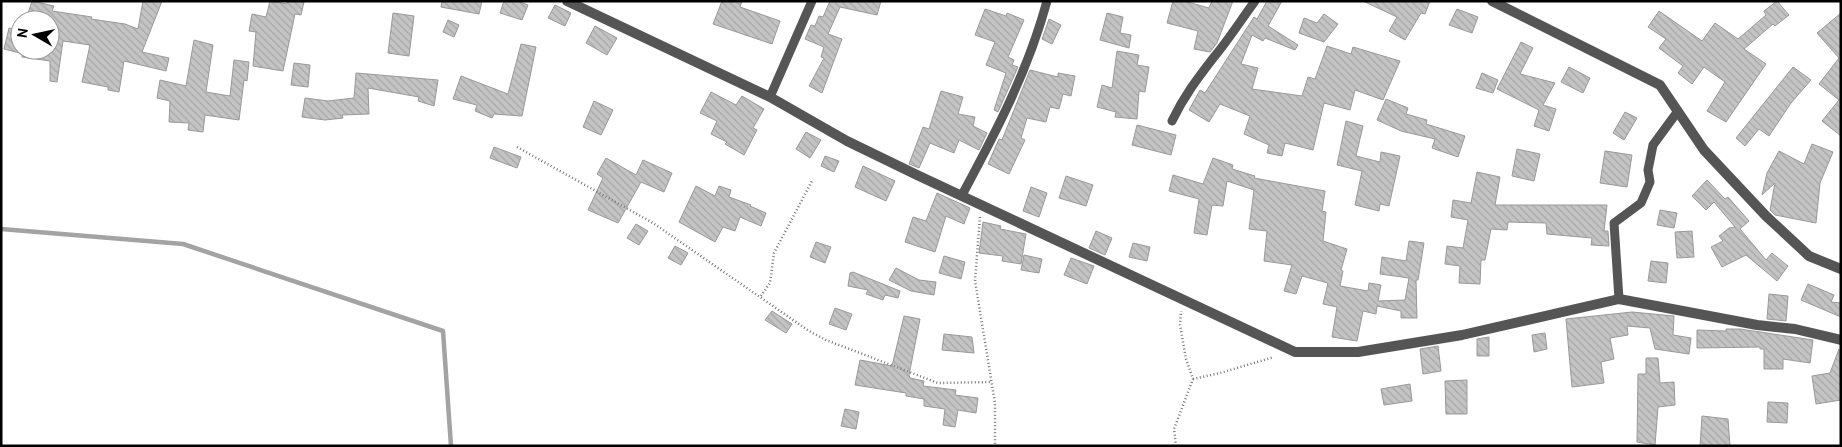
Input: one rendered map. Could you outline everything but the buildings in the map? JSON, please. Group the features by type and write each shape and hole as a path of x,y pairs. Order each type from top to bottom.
{"street":[{"path":"567,1 770,97 847,141 1295,352 1358,352 1462,335 1619,299 1744,323 1795,329 1841,340"},
{"path":"1492,1 1660,86 1704,150 1766,216 1810,256 1841,270"}],"lane":[{"path":"770,97 812,1"},
{"path":"962,195 1003,119 1039,30 1047,1"},
{"path":"1172,121 1183,97 1255,1"},
{"path":"1619,299 1614,223 1641,203 1650,182 1648,170 1653,145 1678,111"}],"path":[{"path":"516,147 654,223 809,331 844,348 938,383 992,382"},
{"path":"761,296 770,283 774,254 813,179"},
{"path":"983,206 980,218 975,281 995,403 995,446"},
{"path":"1176,446 1174,429 1193,379 1186,360 1180,325 1183,300"},
{"path":"1193,379 1295,352"}],"waterway":[{"path":"1,229 183,244 443,331 451,446"}]}
